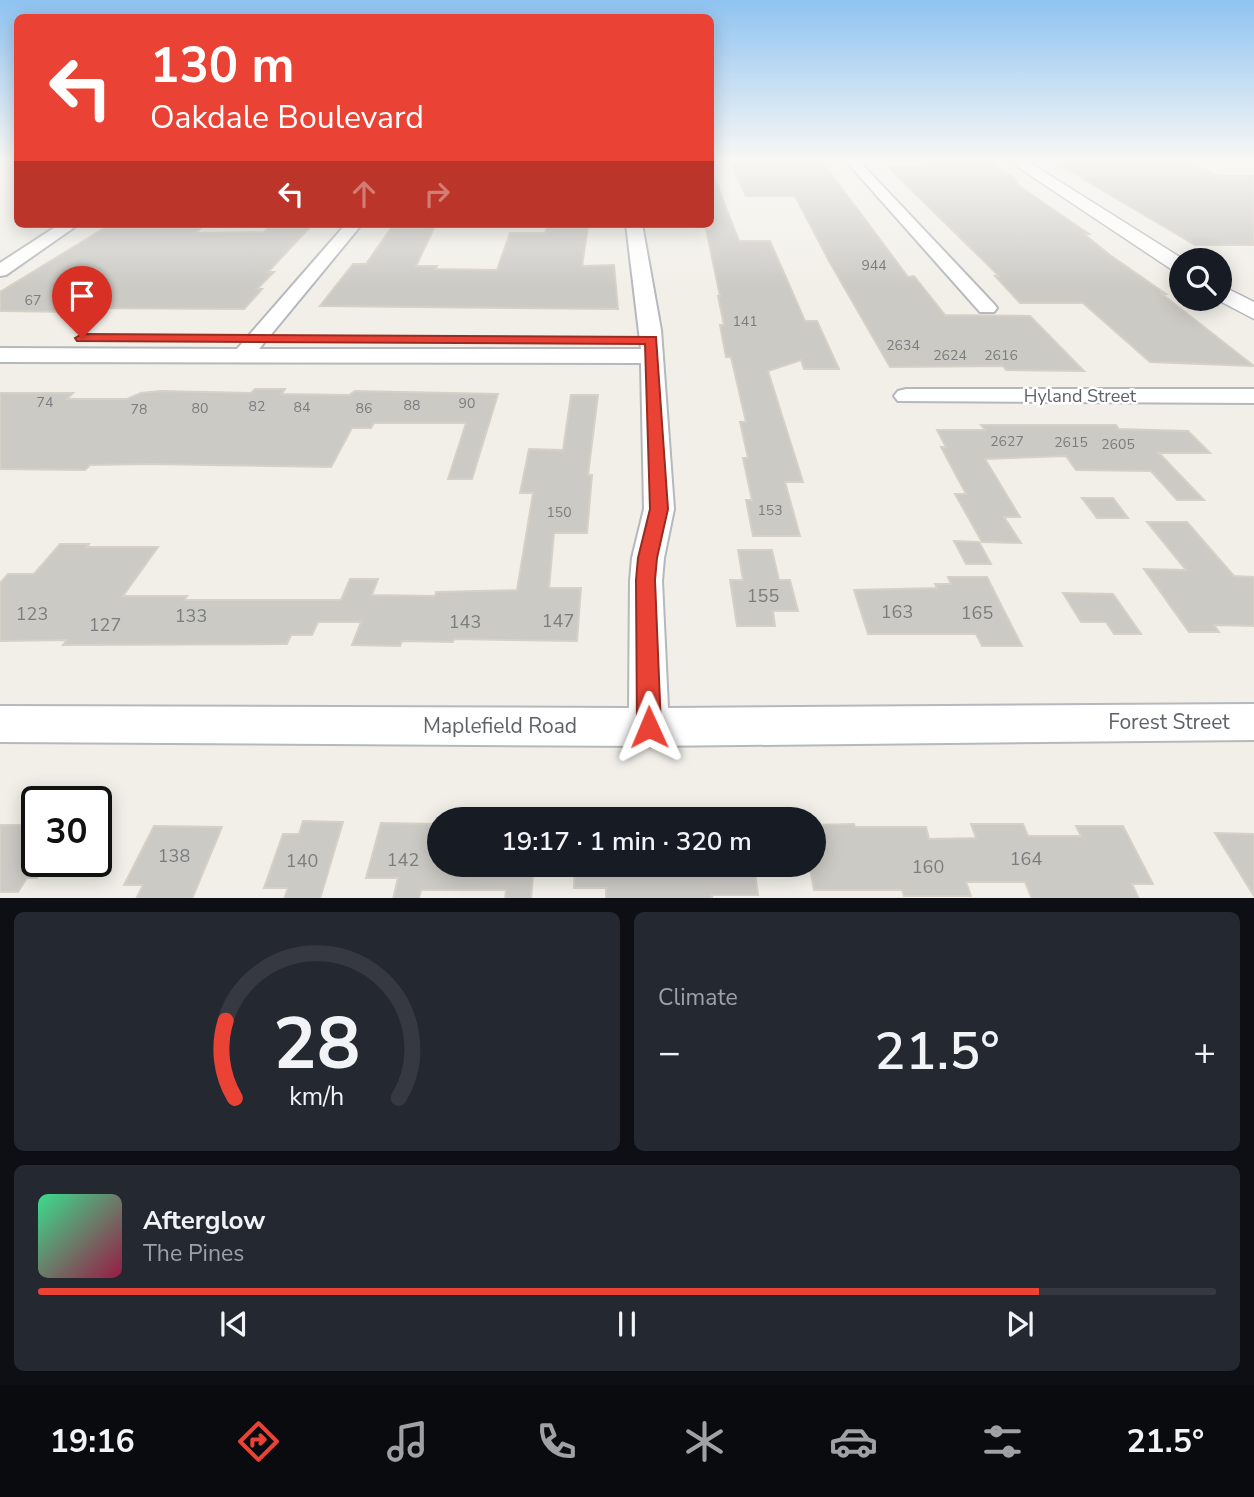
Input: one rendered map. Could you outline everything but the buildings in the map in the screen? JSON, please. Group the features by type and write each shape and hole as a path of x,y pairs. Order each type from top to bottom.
{"street":[{"path":"890,203 987,308"},
{"path":"1082,203 1169,259"},
{"path":"0,271 65,228"},
{"path":"0,355 250,347 351,228"},
{"path":"635,228 652,348 659,509 646,580 649,727"},
{"path":"1238,303 1248,321 1254,325"},
{"path":"0,338 250,347 652,348"},
{"name":"Hyland Street","path":"906,396 1254,396"},
{"name":"Maplefield Road","path":"0,724 649,727 1085,722"},
{"name":"Forest Street","path":"1085,722 1254,723"}],"route":[{"path":"82,338 651,340 659,509 646,580 649,727"}]}
